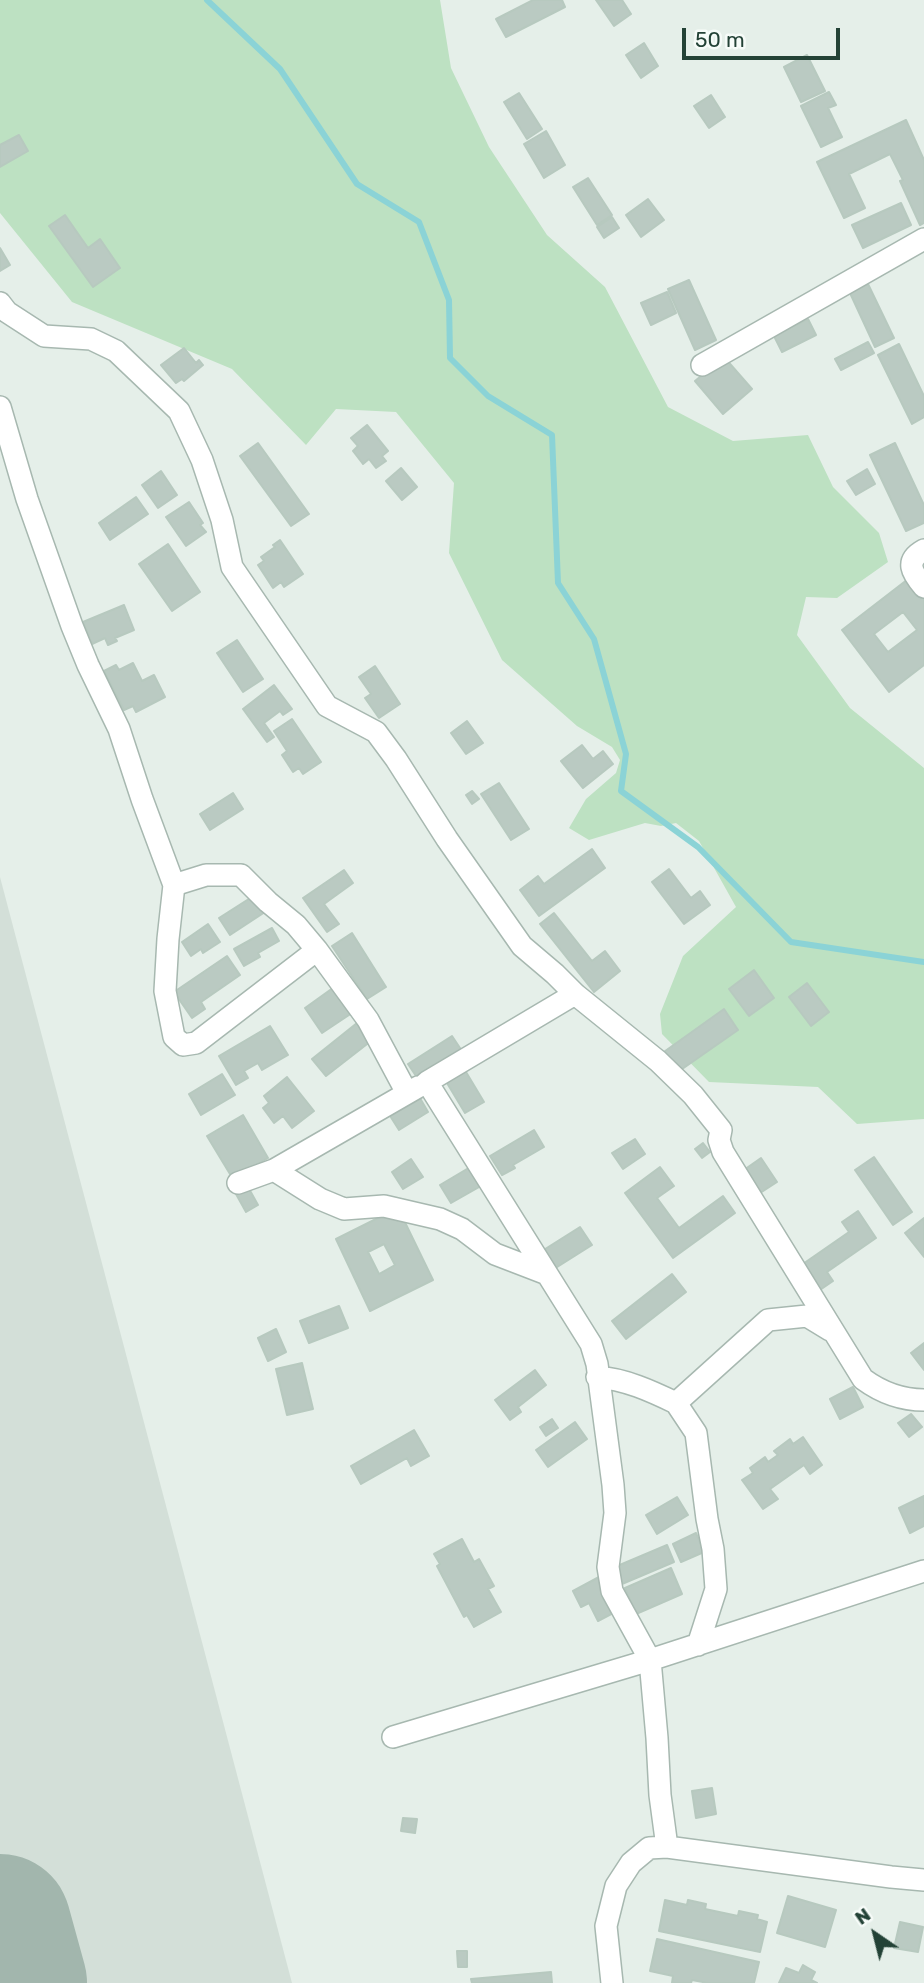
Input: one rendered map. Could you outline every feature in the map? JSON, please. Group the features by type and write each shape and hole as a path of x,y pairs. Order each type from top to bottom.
{"street":[{"path":"702,365 924,239"},
{"path":"0,333 3,307 44,336 91,339 116,351 179,411 202,460 222,520 232,567 327,706 376,732 522,946 575,994 658,1061 693,1096 721,1130 719,1140 723,1153 863,1380 906,1400 924,1401"},
{"path":"0,407 27,499 72,626 119,729 174,885 165,991 174,1037 183,1045 196,1043 317,950"},
{"path":"924,550 912,560 911,568 924,586"},
{"path":"174,885 206,875 242,876 296,925 317,950 368,1020 407,1093"},
{"path":"238,1184 274,1170 575,994"},
{"path":"427,1082 591,1344 597,1364 613,1485 615,1513 608,1567 612,1591 650,1660 660,1795 667,1847"},
{"path":"274,1170 320,1199 345,1209 384,1206 440,1219 462,1229 495,1254 547,1274"},
{"path":"676,1404 768,1320 807,1316 834,1334"},
{"path":"597,1377 615,1378 676,1404 696,1433 713,1549 716,1589 698,1645"},
{"path":"393,1737 698,1645 924,1571"},
{"path":"612,1983 606,1926 616,1886 631,1863 649,1848 667,1847 924,1880"}],"shaded area":[{"path":"0,877 292,1983 0,1983"}],"green space":[{"path":"0,0 440,0 451,68 489,147 547,235 605,287 668,407 733,441 808,435 833,487 879,533 888,562 837,598 806,597 797,635 850,708 924,768 924,1119 857,1124 818,1087 709,1082 662,1034 660,1014 683,956 736,907 699,841 676,823 661,826 645,823 589,840 569,828 586,799 616,773 620,760 612,747 577,726 502,660 449,553 454,483 396,412 336,409 306,445 232,369 72,302 0,213"}],"building":[{"path":"533,0 562,0 565,7 506,37 496,19"},
{"path":"596,0 622,0 631,14 614,26"},
{"path":"644,43 658,66 641,78 626,55"},
{"path":"807,55 825,91 801,102 784,67"},
{"path":"829,92 836,105 828,108 842,137 821,147 801,106"},
{"path":"519,93 542,129 527,139 504,102"},
{"path":"711,95 725,117 709,128 694,106"},
{"path":"906,120 924,160 924,223 920,225 890,154 849,174 865,208 844,218 817,162"},
{"path":"546,131 565,165 544,178 524,144"},
{"path":"19,135 28,151 0,167 0,145"},
{"path":"588,178 612,215 597,225 573,187"},
{"path":"648,199 664,220 641,237 626,215"},
{"path":"901,203 911,225 863,248 852,225"},
{"path":"65,215 88,248 100,239 120,268 93,287 49,226"},
{"path":"612,217 619,228 604,238 597,227"},
{"path":"0,248 10,265 0,271"},
{"path":"689,280 716,340 695,350 668,289"},
{"path":"868,284 894,338 875,347 850,293"},
{"path":"667,292 676,313 651,325 641,303"},
{"path":"808,319 816,335 782,352 774,336"},
{"path":"868,342 874,353 841,370 835,359"},
{"path":"899,344 924,396 924,417 912,424 878,355"},
{"path":"184,348 196,363 199,360 203,365 184,381 182,379 176,383 161,365"},
{"path":"724,357 752,389 723,414 695,381"},
{"path":"367,425 388,451 382,456 386,461 376,468 369,459 363,464 353,451 358,446 351,438"},
{"path":"258,443 309,514 291,526 240,456"},
{"path":"895,443 924,505 924,523 906,531 870,455"},
{"path":"401,468 417,487 402,500 386,481"},
{"path":"867,469 875,484 856,495 847,481"},
{"path":"161,471 177,495 158,508 142,485"},
{"path":"136,497 148,514 110,540 99,523"},
{"path":"189,502 206,532 186,546 166,517"},
{"path":"280,540 303,574 284,587 281,582 273,588 258,565 264,561 261,557"},
{"path":"168,544 200,592 172,611 139,564"},
{"path":"912,576 924,592 924,665 889,692 842,630","holes":["903,612 917,630 888,652 874,634"]},
{"path":"124,605 134,630 115,638 117,641 108,645 105,638 92,644 83,622"},
{"path":"237,640 263,679 243,692 217,653"},
{"path":"133,663 142,681 154,675 165,697 136,712 133,706 124,710 104,671 116,665 119,670"},
{"path":"375,666 400,704 379,718 365,698 371,694 359,677"},
{"path":"274,685 292,709 283,715 280,711 264,723 274,737 267,742 243,709"},
{"path":"292,719 321,762 303,774 299,768 293,772 282,755 287,751 274,731"},
{"path":"467,721 483,743 466,754 451,733"},
{"path":"582,745 593,759 603,751 613,764 583,788 561,761"},
{"path":"499,783 529,829 511,840 481,794"},
{"path":"472,791 479,799 472,804 466,795"},
{"path":"233,793 243,809 210,830 200,814"},
{"path":"592,849 605,868 539,916 520,890 538,876 544,884"},
{"path":"669,869 691,898 700,891 710,905 684,924 652,882"},
{"path":"344,870 353,883 324,904 339,924 327,932 303,898"},
{"path":"255,895 265,912 230,935 219,918"},
{"path":"554,913 592,961 605,951 620,971 594,992 540,924"},
{"path":"208,924 220,942 203,953 201,949 191,956 182,942"},
{"path":"272,928 279,941 258,953 260,957 244,966 234,949"},
{"path":"352,933 386,987 367,999 332,946"},
{"path":"227,956 240,975 201,1002 205,1009 192,1018 174,992"},
{"path":"754,970 774,998 749,1016 729,989"},
{"path":"807,983 829,1012 811,1026 789,997"},
{"path":"337,985 355,1011 322,1033 305,1008"},
{"path":"724,1009 738,1030 675,1074 661,1054"},
{"path":"357,1023 371,1041 326,1076 312,1059"},
{"path":"270,1026 288,1055 262,1070 258,1063 244,1071 248,1078 236,1085 219,1056"},
{"path":"452,1036 462,1051 418,1079 408,1064"},
{"path":"463,1067 484,1102 465,1113 444,1078"},
{"path":"222,1074 235,1095 201,1115 189,1094"},
{"path":"287,1077 314,1111 292,1128 283,1116 274,1123 263,1108 269,1103 264,1096"},
{"path":"417,1093 428,1112 399,1130 387,1111"},
{"path":"243,1115 268,1158 233,1179 207,1136"},
{"path":"534,1130 544,1147 513,1165 515,1168 502,1175 490,1156"},
{"path":"635,1139 645,1154 623,1169 612,1153"},
{"path":"703,1143 710,1152 702,1158 695,1149"},
{"path":"874,1157 912,1212 893,1225 855,1170"},
{"path":"761,1158 777,1182 757,1195 741,1172"},
{"path":"411,1159 423,1177 403,1189 392,1172"},
{"path":"477,1163 488,1182 451,1203 440,1185"},
{"path":"660,1167 674,1186 657,1198 679,1228 723,1196 735,1213 673,1258 625,1193"},
{"path":"248,1187 258,1205 246,1212 236,1194"},
{"path":"398,1208 433,1280 370,1311 336,1239","holes":["384,1244 395,1265 379,1274 368,1252"]},
{"path":"858,1211 876,1238 827,1272 833,1281 817,1292 800,1266 849,1232 842,1222"},
{"path":"924,1218 924,1257 905,1233"},
{"path":"580,1227 592,1245 554,1269 542,1251"},
{"path":"672,1274 686,1292 626,1339 612,1321"},
{"path":"339,1306 348,1328 309,1343 300,1321"},
{"path":"276,1329 286,1352 268,1361 258,1338"},
{"path":"924,1343 924,1370 911,1353"},
{"path":"302,1363 313,1409 287,1415 276,1369"},
{"path":"535,1370 546,1385 518,1407 521,1412 510,1420 495,1400"},
{"path":"853,1387 863,1407 840,1419 830,1399"},
{"path":"911,1414 922,1427 909,1437 898,1423"},
{"path":"552,1419 558,1428 546,1436 540,1427"},
{"path":"575,1422 587,1439 548,1467 536,1450"},
{"path":"414,1430 429,1456 411,1466 407,1458 361,1484 351,1466"},
{"path":"803,1437 822,1465 810,1474 804,1465 770,1489 778,1499 763,1509 742,1480 753,1473 750,1468 765,1457 768,1462 778,1455 774,1451 790,1439 793,1444"},
{"path":"924,1496 924,1526 910,1533 899,1508"},
{"path":"677,1497 688,1515 657,1534 646,1515"},
{"path":"696,1533 704,1552 681,1562 673,1544"},
{"path":"462,1539 474,1562 479,1559 494,1586 488,1589 501,1612 474,1627 467,1615 464,1617 437,1566 440,1564 434,1554"},
{"path":"667,1545 674,1562 622,1584 615,1567"},
{"path":"671,1568 682,1594 636,1614 625,1588"},
{"path":"599,1577 617,1611 598,1621 589,1603 581,1607 573,1591"},
{"path":"712,1788 716,1814 696,1818 692,1791"},
{"path":"403,1818 417,1819 415,1833 401,1831"},
{"path":"788,1896 836,1910 825,1947 777,1933"},
{"path":"665,1900 687,1905 688,1900 706,1904 705,1909 738,1916 739,1911 758,1915 757,1919 767,1922 760,1952 659,1931"},
{"path":"900,1922 923,1927 918,1952 894,1948"},
{"path":"657,1939 759,1962 754,1983 708,1983 692,1980 691,1983 672,1983 673,1976 650,1971"},
{"path":"457,1951 467,1951 467,1967 458,1967"},
{"path":"803,1965 815,1972 811,1980 817,1983 779,1983 786,1968 799,1973"},
{"path":"551,1972 552,1983 472,1983 471,1979"}],"waterway":[{"path":"207,0 280,69 357,184 419,222 449,300 450,358 488,396 552,435 558,583 594,639 626,754 621,791 698,847 791,942 924,962"}],"runway":[{"path":"0,1925 16,1983"}]}
